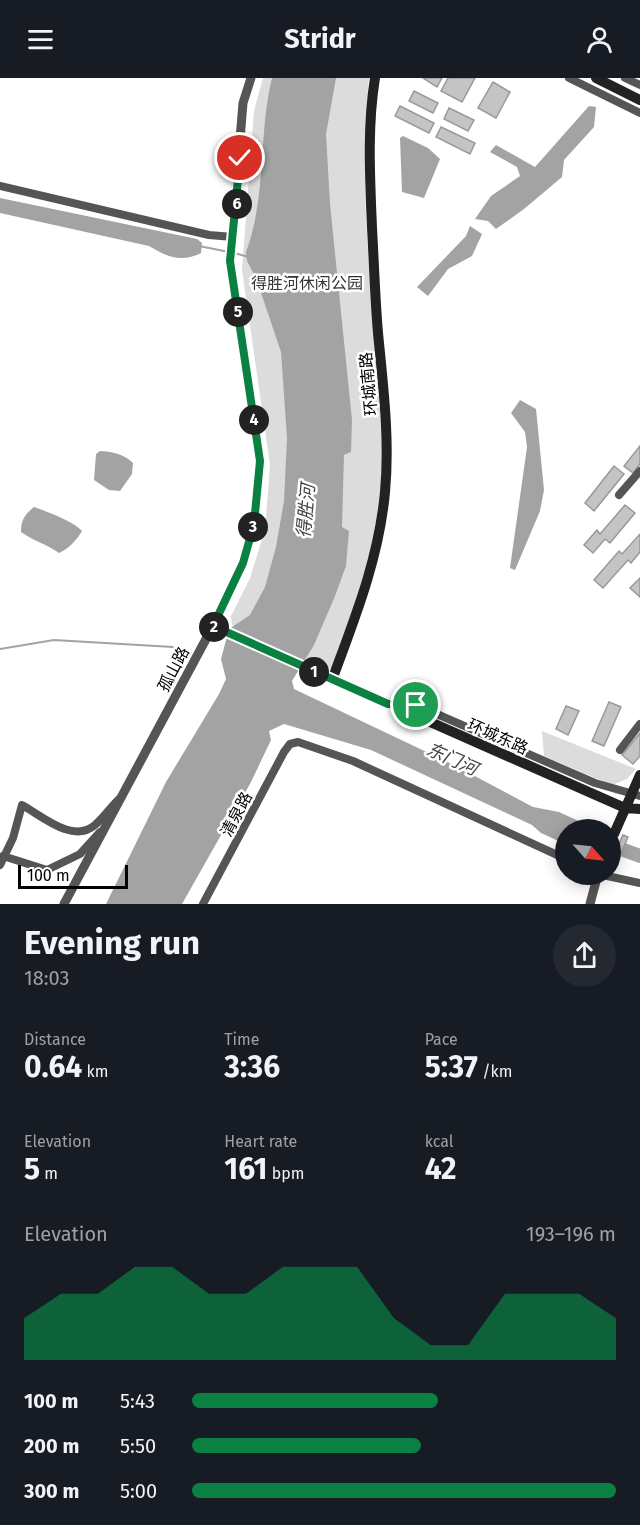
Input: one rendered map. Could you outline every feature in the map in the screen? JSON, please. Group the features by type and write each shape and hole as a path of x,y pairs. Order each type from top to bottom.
{"main road":[{"name":"环城南路","path":"332,680 365,594 385,491 386,418 377,318 371,194 370,128 375,78"},
{"path":"596,78 619,90"},
{"path":"596,78 640,99"},
{"name":"环城东路","path":"213,626 625,808 640,809"},
{"path":"620,819 635,795 640,775"}],"street":[{"name":"孤山路","path":"64,904 213,626 243,563 254,524 260,461 230,261 243,104 251,78"},
{"path":"569,78 640,113"},
{"path":"625,78 640,86"},
{"path":"0,186 209,235 233,237"},
{"path":"619,495 640,471"},
{"path":"388,704 416,705 585,778 635,795"},
{"path":"620,750 640,724"},
{"name":"清泉路","path":"203,904 284,752 290,744 298,742 353,761 555,855"},
{"path":"0,865 4,841 13,838 22,805 67,830 78,832 95,825 122,797"},
{"path":"3,856 48,870 56,863 80,854 107,825"},
{"path":"621,879 640,883"},
{"path":"591,904 596,885"}],"green space":[{"name":"得胜河休闲公园","path":"263,78 369,78 365,148 366,218 381,424 382,474 374,535 355,604 333,670 232,625 231,616 250,578 265,530 270,465 242,270 254,111"},
{"path":"542,731 636,769 627,779 612,785 544,756"}],"water":[{"name":"得胜河","path":"272,78 336,78 326,134 330,204 352,420 351,452 344,455 342,527 349,531 346,566 314,645 292,681 294,689 456,766 533,807 559,812 574,819 555,819 555,839 541,833 532,825 371,750 284,724 269,731 271,740 251,782 182,904 106,904 166,782 219,694 226,679 221,659 229,629 250,615 265,587 276,547 284,501 287,438 281,352 256,278 247,261 246,252 257,209"},
{"path":"589,106 596,107 594,127 564,160 562,177 496,229 488,221 475,219 491,196 520,176 517,167 490,152 496,145 535,167"},
{"path":"403,136 428,148 440,159 424,198 402,192 400,138"},
{"path":"0,198 197,239 202,243 201,253 187,258 175,257 149,246 0,213"},
{"path":"470,226 482,234 472,256 448,269 428,296 417,287 466,236"},
{"path":"520,400 536,409 544,490 540,511 515,570 510,568 527,447 525,432 511,413"},
{"path":"100,451 118,454 133,463 132,474 120,491 109,490 94,480 96,454"},
{"path":"34,507 67,520 78,527 82,531 78,538 59,553 21,532 24,518"}],"building":[{"path":"423,78 442,78 437,87"},
{"path":"448,78 475,78 462,102 441,91"},
{"path":"493,82 510,92 496,118 478,108"},
{"path":"414,91 438,103 433,113 409,101"},
{"path":"400,106 434,123 429,133 395,116"},
{"path":"449,108 474,120 468,131 444,119"},
{"path":"441,127 475,143 470,154 436,137"},
{"path":"640,446 640,464 633,473 624,466"},
{"path":"614,466 624,474 594,511 585,503"},
{"path":"625,505 635,513 610,543 605,539 593,553 584,545 597,530 600,534"},
{"path":"640,534 640,552 631,563 628,560 603,588 594,580 619,551 622,554"},
{"path":"640,578 640,597 630,588"},
{"path":"609,702 621,707 604,746 592,741"},
{"path":"566,706 579,711 568,735 556,729"},
{"path":"640,733 640,756 633,764 622,755"},
{"path":"623,835 628,837 621,854"}],"waterway":[{"path":"199,246 229,252"},
{"path":"234,253 249,257"},
{"path":"0,649 54,640 173,647"},
{"name":"东门河","path":"621,849 640,856"}],"route":[{"path":"240,158 230,261 260,461 254,524 243,563 213,626 388,704 416,705"}]}
